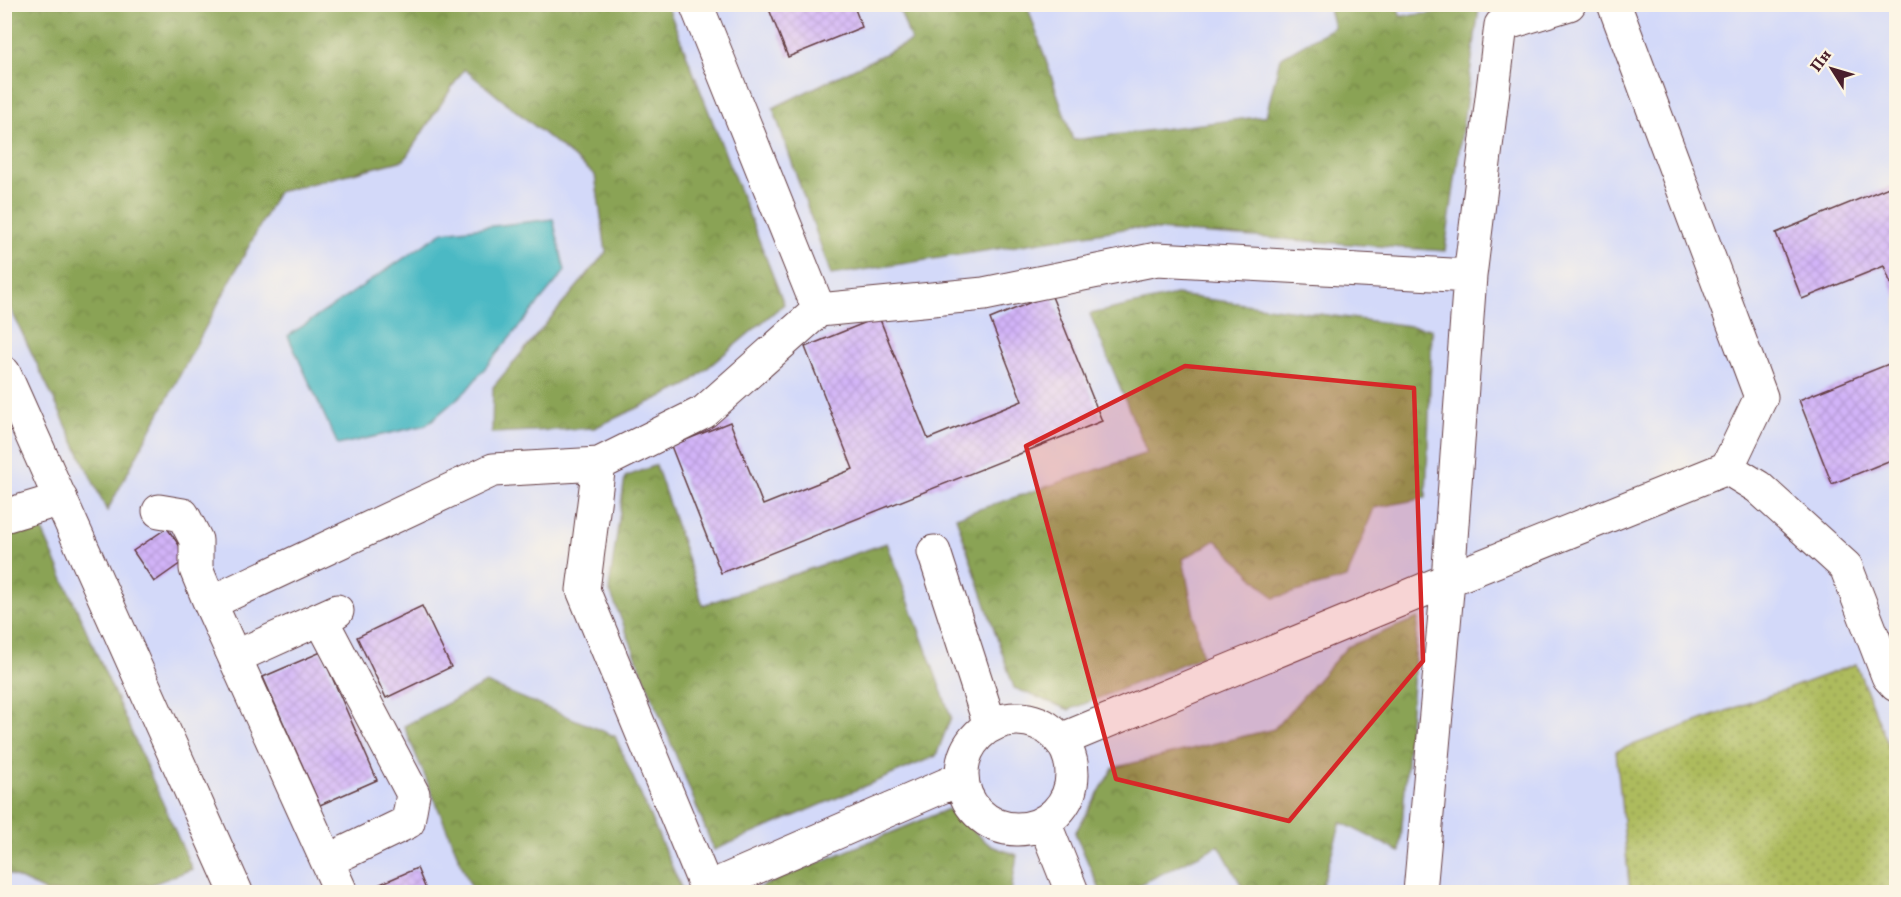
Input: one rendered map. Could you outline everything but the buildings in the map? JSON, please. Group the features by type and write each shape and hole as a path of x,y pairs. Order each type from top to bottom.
{"lane":[{"path":"696,4 819,309"},
{"path":"1420,892 1448,580 1470,276 1501,25 1569,4"},
{"path":"1061,740 1448,580 1727,468 1761,397 1614,4"},
{"path":"210,603 493,470 599,464 704,412 819,309 984,294 1157,259 1470,276"},
{"path":"4,373 236,892"},
{"path":"599,464 583,590 707,891 962,778"},
{"path":"1727,468 1758,487 1846,567 1888,676 1896,686"},
{"path":"4,516 61,499"},
{"path":"159,511 183,515 196,540 196,569 210,603 341,892"},
{"path":"934,552 990,725"},
{"path":"235,657 329,615 413,794 408,822 327,861"},
{"path":"1020,718 1050,729 1061,740 1069,754 1072,770 1071,785 1066,800 1057,813 1029,828 1013,829 998,826 984,819 973,807 965,794 962,778 963,763 968,748 977,735 990,725 1020,718"},
{"path":"1044,822 1072,892"}],"highlighted area":[{"path":"1185,366 1414,388 1423,661 1289,821 1116,779 1026,446"}],"shaded area":[{"path":"5,5 1896,5 1896,892 5,892"}],"green space":[{"path":"5,5 667,5 784,304 687,385 594,428 492,433 493,387 606,252 595,175 464,69 404,160 278,192 107,511 5,297"},
{"path":"898,5 1027,5 1073,140 1266,116 1280,58 1334,27 1328,5 1398,5 1400,16 1479,9 1445,251 1130,228 831,275 773,108 911,41"},
{"path":"1176,295 1432,329 1426,498 1374,508 1347,578 1274,598 1216,540 1183,559 1202,656 1069,710 1014,688 956,517 1147,453 1090,314"},
{"path":"656,465 703,605 887,543 951,717 936,756 714,850 609,589 625,477"},
{"path":"37,519 192,869 132,892 47,892 5,872 4,596 9,593 5,569 5,528"},
{"path":"1418,618 1400,852 1341,822 1321,889 1310,892 1245,892 1219,845 1125,892 1101,892 1075,833 1113,768 1274,729 1347,647"},
{"path":"1856,664 1896,765 1896,892 1630,892 1616,751"},
{"path":"486,683 615,736 683,892 473,892 404,726"},
{"path":"948,809 991,846 1017,855 1011,892 748,892"}],"water":[{"path":"553,219 565,271 466,391 426,425 338,445 288,336 443,232"}]}
